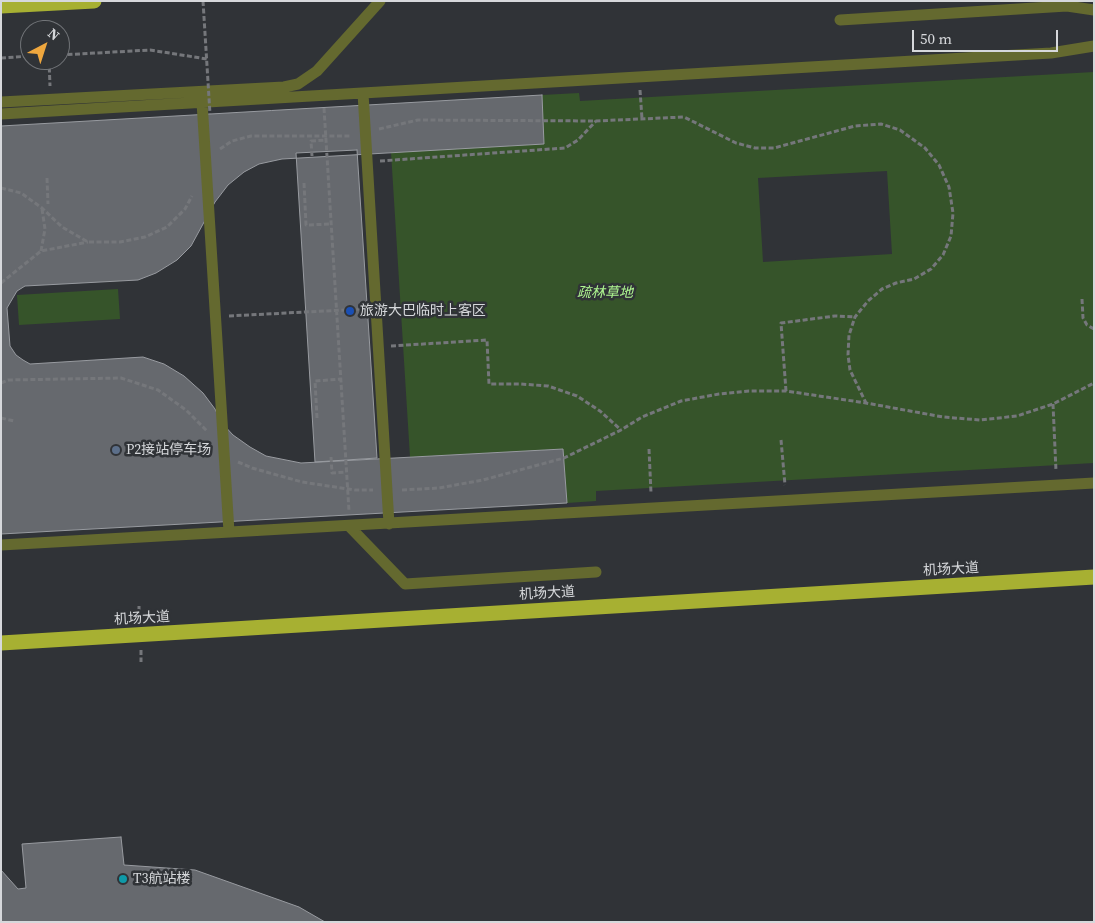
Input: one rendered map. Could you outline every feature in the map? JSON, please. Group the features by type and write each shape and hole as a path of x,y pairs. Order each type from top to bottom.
{"highway":[{"path":"1,6 94,1"},
{"name":"机场大道","path":"1,644 1094,577"}],"lane":[{"path":"1,102 284,87 298,84 317,71 380,1"},
{"path":"840,20 1067,6 1094,10"},
{"path":"1,114 1051,53 1094,46"},
{"path":"363,93 389,524"},
{"path":"202,102 229,532"},
{"path":"1,545 1094,484"},
{"path":"350,526 405,584 596,572"}],"path":[{"path":"203,1 210,114"},
{"path":"70,54 150,50 206,59"},
{"path":"1,58 20,57"},
{"path":"50,70 51,100"},
{"path":"639,77 642,119"},
{"path":"323,95 350,526"},
{"path":"370,132 418,120 596,121 684,117 736,143 755,148 774,148 855,126 881,124 900,130 925,148 940,165 948,187 953,213 951,236 943,255 932,269 914,279 896,283 882,289 855,317 849,335 848,355 850,370 866,403"},
{"path":"367,162 565,148 578,140 596,121"},
{"path":"214,153 232,141 251,136 354,136"},
{"path":"312,156 311,141 326,140"},
{"path":"46,178 48,204"},
{"path":"304,183 306,225 331,224"},
{"path":"1,188 21,193 42,208 62,227 88,242"},
{"path":"1,283 41,250 88,242 120,242 145,237 167,227 184,209 194,193"},
{"path":"41,250 45,229 42,208"},
{"path":"1082,299 1083,318 1087,325 1094,330"},
{"path":"215,317 376,308"},
{"path":"786,391 780,323 835,316 855,317"},
{"path":"378,347 487,340 489,384 548,386 577,396 600,411 620,430"},
{"path":"1,383 8,380 121,378 158,390 186,410 213,437"},
{"path":"317,418 315,381 341,379"},
{"path":"394,491 439,488 483,480 564,458 642,417 681,401 719,394 749,391 786,391 943,417 980,420 1017,416 1053,404 1094,384"},
{"path":"1053,404 1057,486"},
{"path":"1,418 14,421"},
{"path":"781,440 786,501"},
{"path":"649,449 652,508"},
{"path":"331,457 332,473 346,472"},
{"path":"235,460 252,468 302,482 355,490 375,490"}],"green space":[{"name":"疏林草地","path":"1094,72 1094,463 596,491 596,501 567,503 563,449 410,457 391,152 544,144 542,95 579,93 580,101","holes":["887,171 892,254 763,262 758,178"]},
{"path":"118,289 120,319 19,325 17,295"}],"building":[{"path":"542,95 544,144 282,159 259,164 244,172 228,185 215,202 191,246 177,260 156,273 138,280 25,286 17,291 7,308 10,346 16,355 30,364 143,357 164,364 184,376 203,393 215,409 221,422 233,435 266,456 301,463 563,449 567,503 1,534 1,126"},
{"path":"357,150 377,458 315,462 296,153"},
{"name":"T3航站楼","path":"121,837 124,865 195,870 299,907 325,922 1,922 1,870 18,889 26,888 22,844"}],"place":[{"name":"旅游大巴临时上客区","path":"350,311"},
{"name":"P2接站停车场","path":"116,450"},
{"name":"T3航站楼","path":"123,879"}]}
